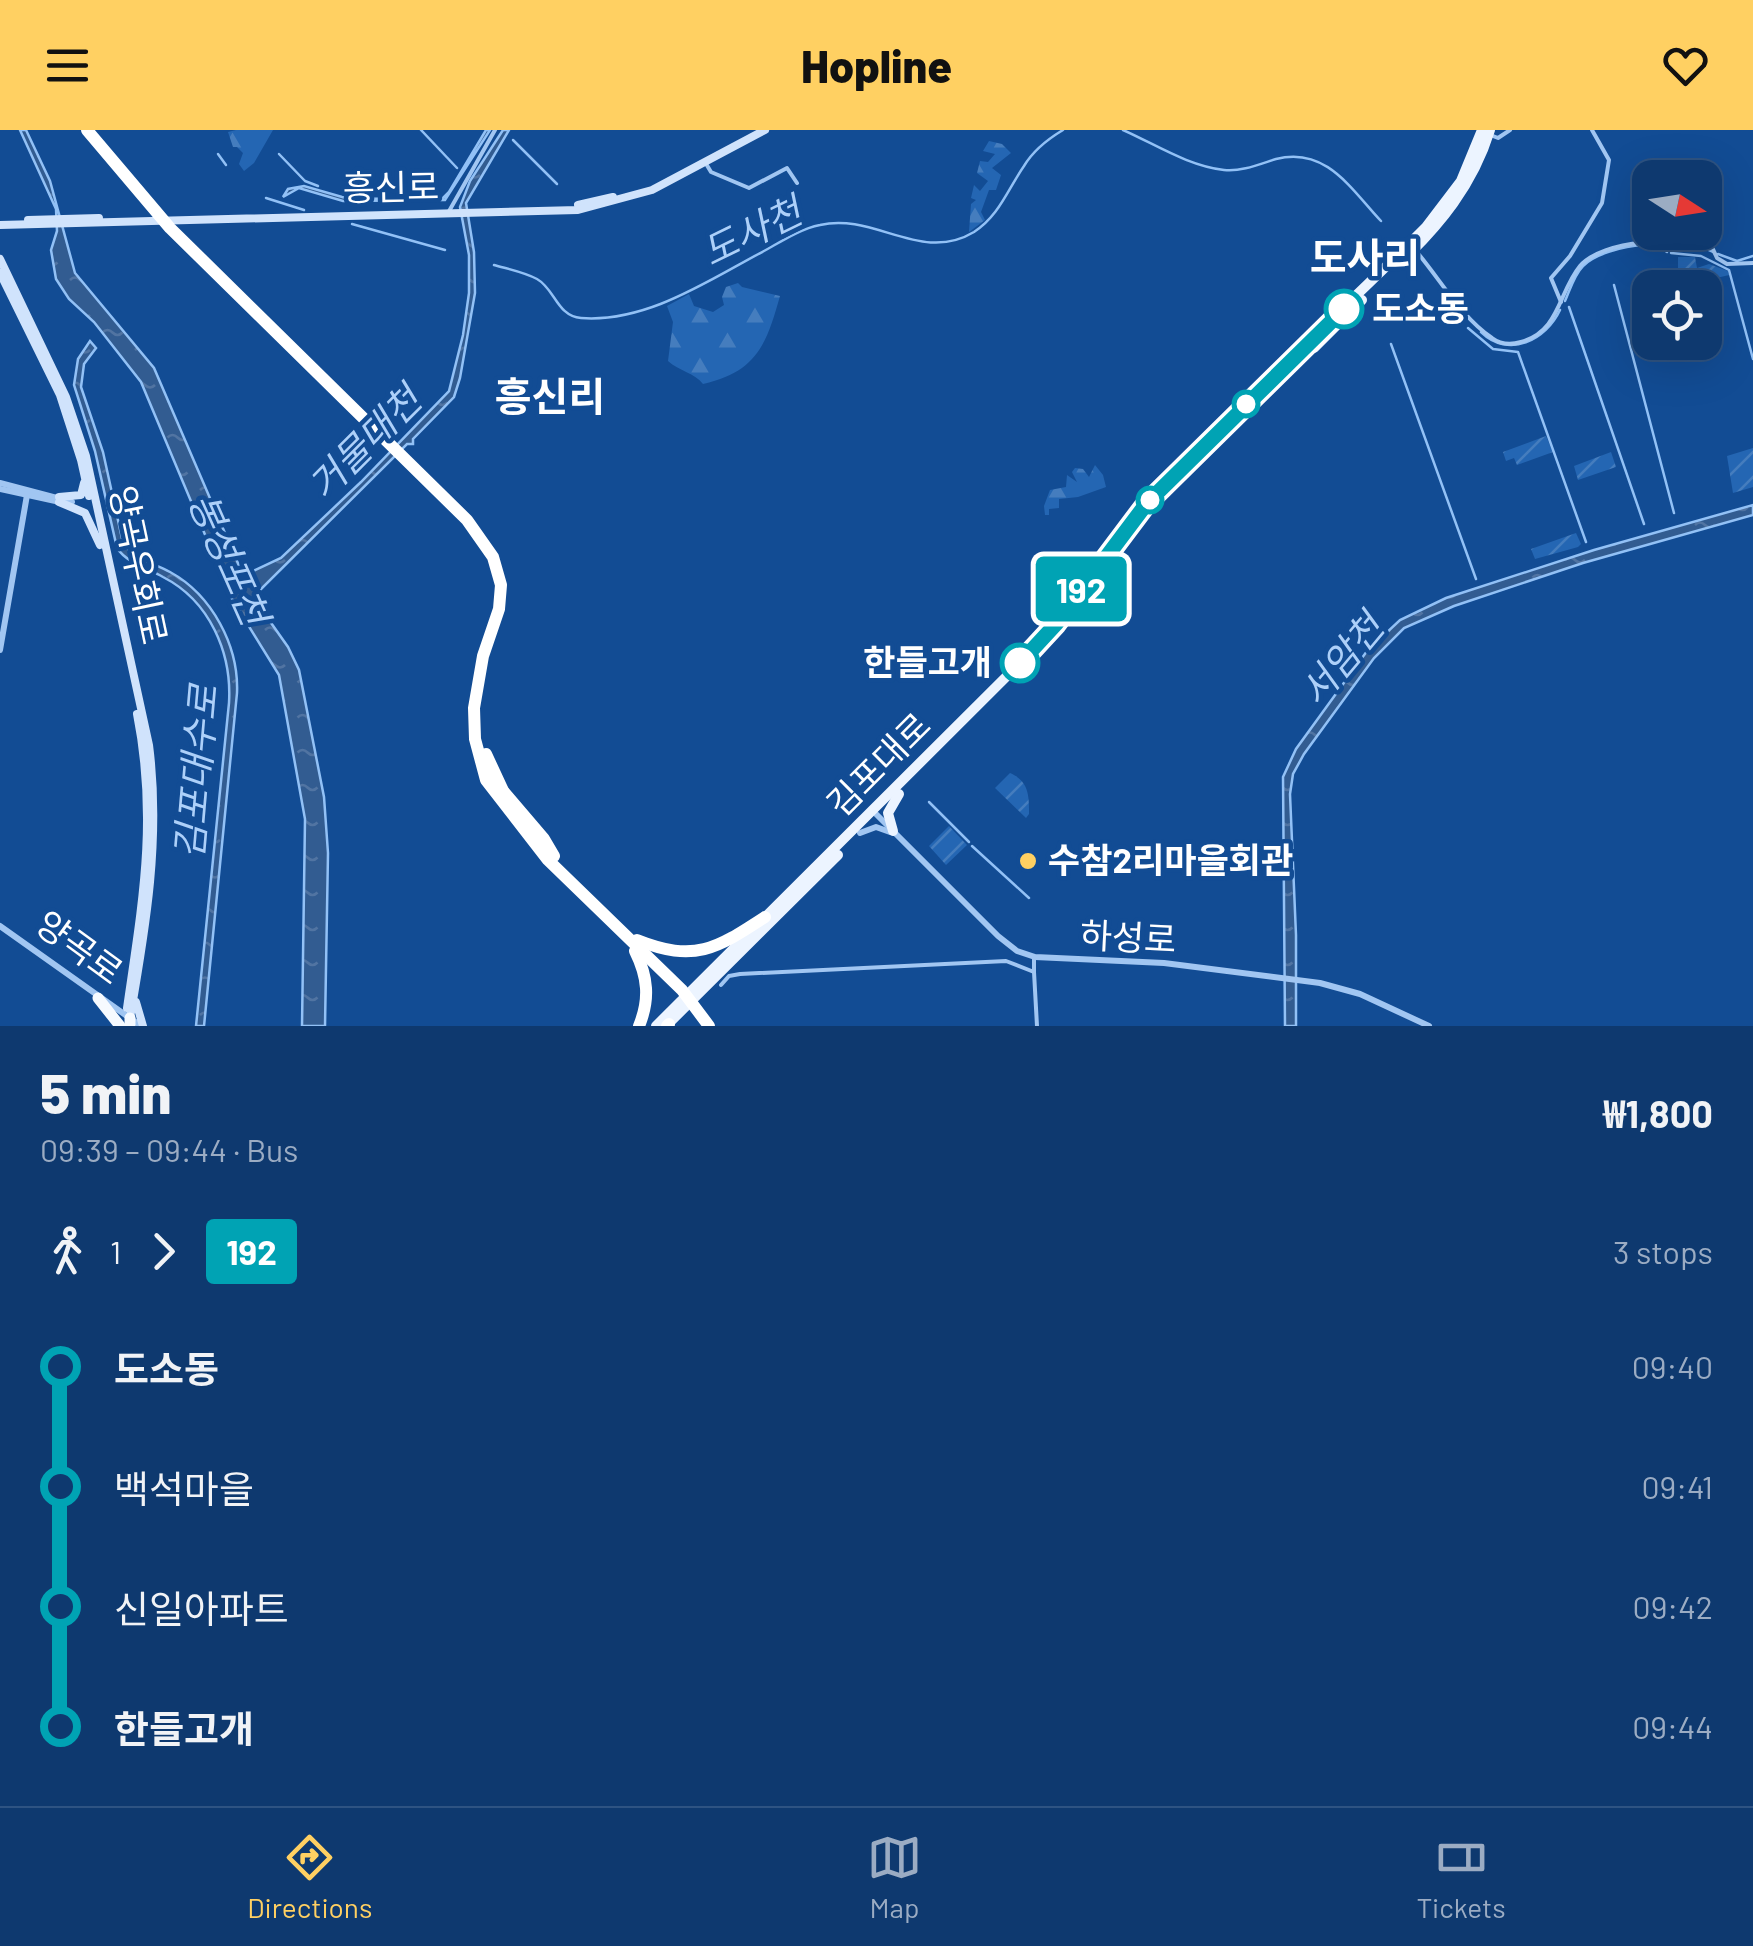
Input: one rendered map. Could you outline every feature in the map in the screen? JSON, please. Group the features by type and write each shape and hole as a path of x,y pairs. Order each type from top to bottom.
{"highway":[{"path":"90,130 174,228 482,528 494,545 506,574 508,594 482,686 480,720 498,792"},
{"path":"408,459 466,520 493,557 502,585 500,609 477,681 473,716 479,758 498,792 551,858 684,989 711,1026"},
{"path":"633,940 671,952 700,952 720,945 765,917"},
{"path":"633,940 648,985 646,1010 638,1026"},
{"path":"98,998 131,1023"}],"main road":[{"name":"흥신로","path":"472,212 557,208 610,198 652,184 757,130"},
{"name":"흥신로","path":"0,223 564,212 602,206 652,190 765,130"},
{"name":"김포대로","path":"664,1025 1049,642 1148,512 1414,250 1462,193 1485,132"},
{"name":"김포대로","path":"664,1025 765,917 874,814 1046,636 1113,544 1158,491 1426,227 1461,182 1485,132"},
{"name":"양곡우회로","path":"0,258 66,396 86,456 100,545 142,735 149,852 131,978 131,1023"},
{"name":"양곡우회로","path":"0,274 60,395 93,503 146,730 153,787 153,862 131,1023"},
{"path":"59,500 81,495 84,474"},
{"path":"59,500 85,513 100,545"},
{"path":"72,502 93,503"},
{"path":"892,831 888,812 899,794"},
{"path":"131,1023 138,1018 135,991"}],"street":[{"path":"452,212 494,130"},
{"path":"1485,132 1498,138 1510,130"},
{"path":"1561,302 1551,278 1570,256 1600,205 1609,162 1592,130"},
{"path":"705,162 711,172 749,188 787,168 797,184"},
{"path":"1414,250 1456,302 1498,341 1515,343 1536,335 1553,321 1582,264 1622,246 1698,242 1714,249 1717,258 1727,264 1753,263"},
{"path":"0,486 59,500"},
{"path":"0,486 72,502"},
{"path":"0,650 27,495"},
{"name":"하성로","path":"874,814 1021,954 1164,964 1280,978"},
{"path":"860,832 876,827 892,831"},
{"name":"하성로","path":"892,831 1016,953 1034,959 1134,963 1280,978"},
{"name":"양곡로","path":"0,926 98,998"},
{"name":"하성로","path":"1034,959 1037,1026"},
{"name":"하성로","path":"721,985 729,976 740,974 1006,961 1034,972"},
{"path":"98,998 122,1002 131,978"},
{"path":"1280,978 1359,996 1426,1026"}],"green space":[{"path":"273,130 254,163 244,171 239,164 243,153 233,147 228,132"},
{"path":"989,141 1002,144 1011,153 992,168 1001,175 996,190 989,190 981,212 985,220 969,232 971,204 976,200 971,198 974,185 980,191 988,181 977,173 980,161 988,162 995,154 983,151"},
{"path":"1678,257 1695,257 1697,268 1709,264 1728,271 1729,275 1722,277 1722,270 1678,270"},
{"path":"738,283 780,296 770,329 747,364 703,384 668,361 673,322 667,306 689,294 694,306 713,312 724,305 726,287"},
{"path":"1546,436 1553,452 1517,465 1514,458 1506,461 1503,452"},
{"path":"1753,448 1753,487 1733,493 1727,456"},
{"path":"1611,452 1616,467 1578,480 1574,466"},
{"path":"1095,465 1106,487 1059,499 1059,508 1049,509 1049,515 1045,515 1050,490 1066,487 1067,475 1077,482 1072,472 1075,468 1083,469 1089,477"},
{"path":"1576,533 1581,544 1578,547 1535,559 1531,549"},
{"path":"1010,773 1027,790 1026,818 995,788"},
{"path":"949,826 967,845 946,865 929,846"}],"water":[{"name":"봉성포천","path":"20,130 26,130 50,181 75,273 154,368 240,568 249,573 281,558 449,391 469,293 469,255 460,207 470,181 503,130 509,130 466,203 474,252 475,293 454,397 413,439 413,444 407,444 256,594 257,603 299,670 324,797 328,853 325,1026 302,1026 305,819 279,675 232,599 141,382 56,279 51,250 57,231 56,209"},
{"path":"486,130 490,130 445,200 343,201 299,188 283,197 288,189 304,186 349,199 443,198"},
{"path":"90,341 96,348 84,364 81,387 103,452 123,543 132,553 185,582 210,608 228,640 236,675 204,1026 196,1026 229,703 227,666 215,630 194,600 117,548 95,451 74,385 78,359"},
{"path":"1753,505 1753,515 1583,563 1454,606 1404,628 1374,658 1293,774 1290,794 1296,1026 1285,1026 1283,777 1296,749 1367,651 1400,620 1446,598 1594,550"}],"waterway":[{"path":"421,130 457,168"},
{"name":"도사천","path":"494,265 537,279 573,316 606,318 677,297 791,236 820,225 859,225 935,243 954,240 974,232 990,218 1032,155 1063,130"},
{"name":"도사천","path":"1123,130 1211,168 1244,169 1276,159 1309,159 1336,173 1381,221"},
{"path":"513,140 557,184"},
{"name":"김포대수로","path":"218,154 226,165"},
{"path":"279,154 305,181 318,186"},
{"name":"도사천","path":"266,198 304,210"},
{"name":"도사천","path":"352,224 445,250"},
{"path":"1565,301 1583,266 1610,252 1646,244 1684,244 1713,252"},
{"path":"1671,253 1701,256 1729,270 1753,359"},
{"path":"1718,254 1737,261 1753,256"},
{"path":"1614,285 1674,513"},
{"path":"1569,307 1644,524"},
{"path":"1481,332 1503,344 1526,342 1546,330 1560,310"},
{"path":"1468,328 1493,349 1518,352 1586,542"},
{"path":"1391,344 1476,579"},
{"path":"929,802 969,842"},
{"path":"972,846 1029,898"}],"bus line":[{"name":"192","path":"1020,663 1056,624 1147,503 1344,309"}],"place":[{"name":"도소동","path":"1344,309"},
{"name":"한들고개","path":"1020,663"},
{"name":"수참2리마을회관","path":"1028,861"}],"district":[{"name":"도사리","path":"1365,258"},
{"name":"흥신리","path":"550,397"}],"water label":[{"name":"거물대천","path":"365,443"},
{"name":"서암천","path":"1342,660"}]}
